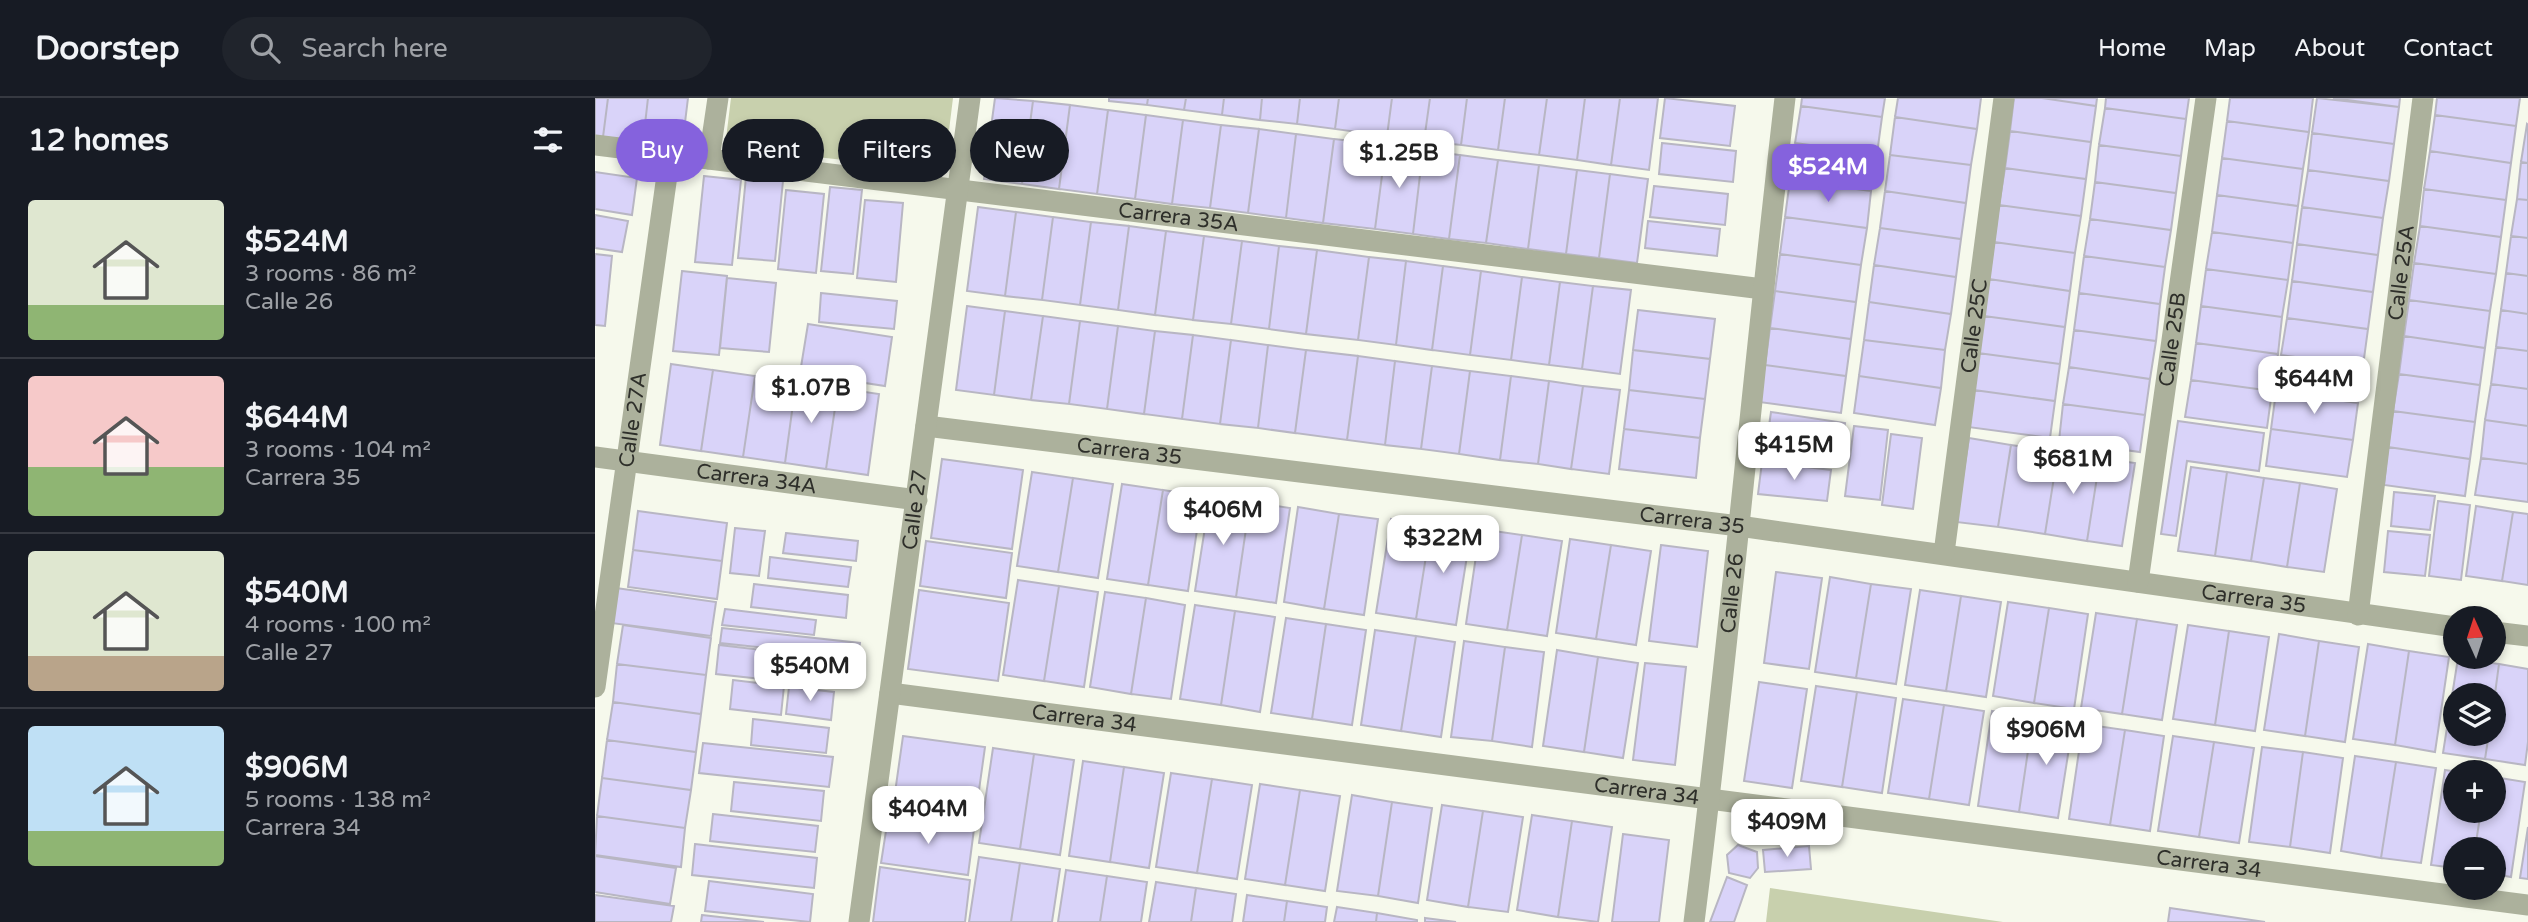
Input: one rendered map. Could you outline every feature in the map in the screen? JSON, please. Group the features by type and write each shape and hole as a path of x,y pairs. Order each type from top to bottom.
{"street":[{"path":"709,159 717,98"},
{"name":"Calle 27","path":"859,922 959,189 969,98"},
{"name":"Calle 26","path":"1694,922 1785,98"},
{"name":"Calle 25C","path":"1944,554 2004,98"},
{"name":"Calle 25B","path":"2138,582 2206,98"},
{"name":"Calle 25A","path":"2357,615 2423,98"},
{"name":"Carrera 35A","path":"595,145 616,148"},
{"name":"Carrera 35A","path":"709,159 1763,289"},
{"name":"Calle 27A","path":"595,687 666,182"},
{"name":"Carrera 35","path":"926,426 1739,526 2443,626"},
{"name":"Carrera 34A","path":"595,457 916,500"},
{"path":"2506,633 2528,636"},
{"name":"Carrera 34","path":"890,693 2528,905"}],"green space":[{"path":"731,98 953,98 950,119 838,119 838,159 824,158 824,119 728,119"},
{"path":"1770,888 2003,922 1766,922"}],"building":[{"path":"595,98 608,98 603,137 595,137"},
{"path":"608,98 648,98 646,119 616,119 616,139 603,137"},
{"path":"648,98 688,98 685,119 646,119"},
{"path":"995,98 1033,101 1031,119 992,119"},
{"path":"1109,98 1148,98 1147,105 1109,101"},
{"path":"1148,98 1186,98 1184,110 1147,105"},
{"path":"1186,98 1224,98 1222,115 1184,110"},
{"path":"1224,98 1262,98 1260,120 1222,115"},
{"path":"1262,98 1300,98 1297,124 1260,120"},
{"path":"1300,98 1339,98 1335,129 1297,124"},
{"path":"1339,98 1392,98 1387,136 1335,129"},
{"path":"1392,98 1430,98 1424,141 1387,136"},
{"path":"1430,98 1467,98 1461,145 1424,141"},
{"path":"1467,98 1505,98 1498,150 1461,145"},
{"path":"1505,98 1547,98 1539,155 1498,150"},
{"path":"1547,98 1585,98 1577,160 1539,155"},
{"path":"1585,98 1620,98 1611,165 1577,160"},
{"path":"1620,98 1658,98 1649,170 1611,165"},
{"path":"1665,98 1735,106 1730,146 1660,138"},
{"path":"1802,98 1885,98 1882,117 1801,106"},
{"path":"1898,98 1981,98 1977,129 1895,117"},
{"path":"2014,98 2042,98 2096,106 2091,142 2010,131"},
{"path":"2042,98 2097,98 2096,106"},
{"path":"2106,98 2189,98 2186,119 2105,108"},
{"path":"2230,98 2313,98 2309,132 2227,121"},
{"path":"2317,98 2399,107 2394,144 2312,133"},
{"path":"2333,98 2400,98 2399,107"},
{"path":"2437,98 2520,98 2516,126 2435,115"},
{"path":"1033,101 1070,105 1068,119 1031,119"},
{"path":"1070,105 1108,110 1097,194 1059,189 1060,182 1069,182"},
{"path":"1801,106 1882,117 1877,154 1795,143"},
{"path":"2105,108 2186,119 2181,156 2099,145"},
{"path":"1108,110 1146,115 1135,199 1097,194"},
{"path":"1146,115 1183,120 1172,204 1135,199"},
{"path":"2435,115 2516,126 2511,163 2430,151"},
{"path":"1895,117 1977,129 1971,165 1890,155"},
{"path":"1183,120 1221,125 1210,208 1172,204"},
{"path":"2227,121 2309,132 2303,169 2222,158"},
{"path":"1221,125 1259,129 1248,213 1210,208"},
{"path":"2528,125 2528,163 2521,162"},
{"path":"1259,129 1296,134 1286,218 1248,213"},
{"path":"2010,131 2091,142 2086,179 2005,168"},
{"path":"2312,133 2394,144 2389,181 2308,170"},
{"path":"1296,134 1334,139 1323,223 1286,218"},
{"path":"1334,139 1386,145 1375,229 1323,223"},
{"path":"1662,143 1736,151 1733,182 1659,174"},
{"path":"1795,143 1877,154 1871,191 1790,180"},
{"path":"1386,145 1423,150 1413,234 1375,229"},
{"path":"2099,145 2181,156 2176,193 2095,182"},
{"path":"1423,150 1460,155 1449,239 1413,234"},
{"path":"2430,151 2511,163 2506,200 2424,189"},
{"path":"1460,155 1498,160 1486,243 1449,239"},
{"path":"1890,155 1971,165 1966,203 1885,191"},
{"path":"2222,158 2303,169 2298,206 2217,195"},
{"path":"1498,160 1539,165 1528,249 1486,243"},
{"path":"2521,162 2528,163 2528,200 2517,199"},
{"path":"1539,165 1577,170 1566,254 1528,249"},
{"path":"2005,168 2086,179 2081,216 1999,205"},
{"path":"1577,170 1610,174 1599,258 1566,254"},
{"path":"2308,170 2389,181 2383,218 2302,207"},
{"path":"595,172 616,175 616,182 636,182 632,215 595,209"},
{"path":"1610,174 1648,179 1637,263 1599,258"},
{"path":"708,176 722,178 722,182 741,182 732,265 695,262 703,182 708,182"},
{"path":"1790,180 1871,191 1867,228 1785,217"},
{"path":"746,182 783,182 775,261 738,258"},
{"path":"1022,182 1060,182 1059,189"},
{"path":"2095,182 2176,193 2171,230 2090,219"},
{"path":"1654,186 1728,194 1725,225 1650,217"},
{"path":"830,187 862,190 853,274 821,271"},
{"path":"2424,189 2506,200 2501,237 2420,226"},
{"path":"786,190 824,194 816,273 778,269"},
{"path":"1885,191 1966,203 1961,239 1880,228"},
{"path":"2217,195 2298,206 2293,243 2212,232"},
{"path":"2517,199 2528,200 2528,238 2511,236"},
{"path":"865,200 903,203 896,282 857,278"},
{"path":"1999,205 2081,216 2075,253 1994,242"},
{"path":"978,207 1016,212 1005,296 967,291"},
{"path":"2302,207 2383,218 2378,255 2297,244"},
{"path":"1016,212 1053,217 1042,300 1005,296"},
{"path":"595,215 628,221 622,252 595,248"},
{"path":"1053,217 1091,222 1080,305 1042,300"},
{"path":"1785,217 1867,228 1861,265 1780,254"},
{"path":"2090,219 2171,230 2165,267 2084,256"},
{"path":"1648,221 1720,229 1717,256 1645,248"},
{"path":"1091,222 1129,226 1118,310 1080,305"},
{"path":"1129,226 1166,231 1155,315 1118,310"},
{"path":"2420,226 2501,237 2496,274 2414,263"},
{"path":"1880,228 1961,239 1956,277 1874,265"},
{"path":"1166,231 1204,236 1193,320 1155,315"},
{"path":"2212,232 2293,243 2288,280 2206,269"},
{"path":"1204,236 1242,241 1231,324 1193,320"},
{"path":"2511,236 2528,238 2528,276 2506,273"},
{"path":"1242,241 1279,246 1269,329 1231,324"},
{"path":"1994,242 2075,253 2070,291 1989,279"},
{"path":"2297,244 2378,255 2373,292 2292,281"},
{"path":"1279,246 1317,250 1306,334 1269,329"},
{"path":"1317,250 1369,257 1358,340 1306,334"},
{"path":"595,254 612,256 605,326 595,325"},
{"path":"1780,254 1861,265 1856,302 1775,291"},
{"path":"2084,256 2165,267 2160,304 2079,293"},
{"path":"1369,257 1406,261 1396,345 1358,340"},
{"path":"1406,261 1443,266 1432,350 1396,345"},
{"path":"2414,263 2496,274 2490,311 2409,300"},
{"path":"1874,265 1956,277 1951,314 1869,302"},
{"path":"1443,266 1481,271 1470,355 1432,350"},
{"path":"2206,269 2288,280 2282,317 2201,306"},
{"path":"682,271 727,276 719,355 673,351"},
{"path":"1481,271 1522,277 1511,360 1470,355"},
{"path":"2506,273 2528,276 2528,314 2501,310"},
{"path":"1522,277 1560,282 1549,365 1511,360"},
{"path":"727,278 776,283 769,352 720,348"},
{"path":"1989,279 2070,291 2065,327 1984,316"},
{"path":"2292,281 2373,292 2368,329 2287,318"},
{"path":"1560,282 1593,286 1582,369 1549,365"},
{"path":"1593,286 1631,290 1620,374 1582,369"},
{"path":"1775,291 1856,302 1851,339 1770,328"},
{"path":"821,293 897,301 894,329 819,322"},
{"path":"2079,293 2160,304 2156,341 2074,330"},
{"path":"2409,300 2490,311 2485,348 2404,336"},
{"path":"1869,302 1951,314 1945,350 1864,340"},
{"path":"967,306 1005,311 994,395 956,390"},
{"path":"2201,306 2282,317 2278,354 2196,343"},
{"path":"1638,310 1715,319 1710,359 1633,350"},
{"path":"2501,310 2528,314 2528,351 2496,347"},
{"path":"1005,311 1043,316 1031,400 994,395"},
{"path":"1043,316 1080,321 1069,404 1031,400"},
{"path":"1984,316 2065,327 2060,364 1978,353"},
{"path":"2287,318 2368,329 2363,366 2281,355"},
{"path":"1080,321 1118,326 1107,409 1069,404"},
{"path":"808,324 892,337 885,386 800,373"},
{"path":"1118,326 1155,331 1144,414 1107,409"},
{"path":"1770,328 1851,339 1846,376 1765,365"},
{"path":"2074,330 2156,341 2150,379 2069,367"},
{"path":"1155,331 1193,335 1182,419 1144,414"},
{"path":"1193,335 1231,340 1220,424 1182,419"},
{"path":"2404,336 2485,348 2480,385 2399,374"},
{"path":"1231,340 1268,345 1258,428 1220,424"},
{"path":"1864,340 1945,350 1941,388 1859,376"},
{"path":"2196,343 2278,354 2272,391 2191,380"},
{"path":"1268,345 1306,350 1295,433 1258,428"},
{"path":"2496,347 2528,351 2528,389 2491,384"},
{"path":"1306,350 1358,356 1347,440 1295,433"},
{"path":"1633,350 1710,359 1705,399 1629,390"},
{"path":"1978,353 2060,364 2055,401 1974,390"},
{"path":"2281,355 2363,366 2358,403 2276,392"},
{"path":"1358,356 1395,361 1385,445 1347,440"},
{"path":"1395,361 1432,366 1421,449 1385,445"},
{"path":"671,364 713,370 701,451 660,445"},
{"path":"1765,365 1846,376 1841,413 1759,402"},
{"path":"1432,366 1470,371 1459,454 1421,449"},
{"path":"2069,367 2150,379 2145,415 2063,404"},
{"path":"713,370 755,376 743,457 701,451"},
{"path":"1470,371 1511,376 1500,460 1459,454"},
{"path":"2399,374 2480,385 2475,422 2393,411"},
{"path":"755,376 796,382 785,463 743,457"},
{"path":"1511,376 1549,381 1538,464 1500,460"},
{"path":"1859,376 1941,388 1935,425 1854,413"},
{"path":"2191,380 2272,391 2267,428 2185,417"},
{"path":"1549,381 1583,386 1571,469 1538,464"},
{"path":"796,382 838,388 826,469 785,463"},
{"path":"2491,384 2528,389 2528,426 2485,420"},
{"path":"1583,386 1620,390 1609,474 1571,469"},
{"path":"838,388 879,394 868,475 826,469"},
{"path":"1629,390 1705,399 1700,438 1624,429"},
{"path":"1974,390 2055,401 2050,438 1968,427"},
{"path":"2276,392 2358,403 2353,440 2271,429"},
{"path":"2063,404 2145,415 2140,452 2059,441"},
{"path":"2393,411 2475,422 2470,459 2388,447"},
{"path":"1771,412 1845,423 1839,464 1765,454"},
{"path":"2485,420 2528,426 2528,464 2481,458"},
{"path":"2178,421 2264,433 2259,471 2187,461 2176,536 2161,534"},
{"path":"1854,426 1888,430 1880,500 1845,496"},
{"path":"1624,429 1700,438 1696,478 1619,469"},
{"path":"2271,429 2353,440 2347,477 2266,466"},
{"path":"1891,434 1922,438 1913,509 1882,505"},
{"path":"1969,438 2011,445 1998,527 1956,522"},
{"path":"2011,445 2058,452 2045,534 1998,527"},
{"path":"2388,447 2470,459 2465,496 2384,485"},
{"path":"2058,452 2100,458 2087,541 2045,534"},
{"path":"2100,458 2135,463 2122,546 2087,541"},
{"path":"2481,458 2528,464 2528,502 2475,495"},
{"path":"942,459 1023,470 1012,549 931,538"},
{"path":"1762,462 1831,470 1827,501 1758,494"},
{"path":"2191,467 2227,472 2215,556 2178,551"},
{"path":"1032,472 1073,478 1058,572 1017,566"},
{"path":"2227,472 2264,478 2251,561 2215,556"},
{"path":"1073,478 1113,484 1098,578 1058,572"},
{"path":"2264,478 2300,483 2287,567 2251,561"},
{"path":"2300,483 2337,489 2324,572 2287,567"},
{"path":"1122,484 1163,490 1148,585 1107,579"},
{"path":"1163,490 1202,496 1188,591 1148,585"},
{"path":"2394,492 2435,496 2430,530 2391,526"},
{"path":"1210,496 1250,502 1236,597 1195,591"},
{"path":"2438,501 2470,505 2461,580 2429,576"},
{"path":"1250,502 1290,508 1276,603 1236,597"},
{"path":"2476,506 2513,512 2502,581 2466,576"},
{"path":"1298,507 1339,514 1324,609 1284,602"},
{"path":"638,511 727,523 722,561 633,550"},
{"path":"2513,512 2528,514 2528,585 2502,581"},
{"path":"1339,514 1378,519 1364,615 1324,609"},
{"path":"1391,519 1431,525 1416,619 1376,613"},
{"path":"1431,525 1471,531 1456,625 1416,619"},
{"path":"735,528 765,531 759,576 730,573"},
{"path":"1480,529 1522,535 1507,630 1466,624"},
{"path":"2388,531 2430,535 2425,576 2384,572"},
{"path":"786,533 858,541 856,561 783,553"},
{"path":"1522,535 1562,541 1547,636 1507,630"},
{"path":"1570,539 1611,545 1596,639 1556,633"},
{"path":"926,541 1012,553 1006,598 920,586"},
{"path":"1611,545 1651,551 1636,645 1596,639"},
{"path":"1661,545 1708,551 1697,647 1649,641"},
{"path":"633,550 722,561 717,599 628,587"},
{"path":"770,557 851,567 848,587 768,578"},
{"path":"1776,572 1822,578 1809,669 1764,663"},
{"path":"1830,577 1871,584 1856,678 1815,672"},
{"path":"1018,580 1059,586 1044,681 1003,675"},
{"path":"754,584 848,595 846,618 751,607"},
{"path":"1871,584 1911,589 1896,684 1856,678"},
{"path":"1059,586 1098,592 1084,687 1044,681"},
{"path":"616,588 716,602 711,636 611,623"},
{"path":"919,590 1009,603 998,681 908,669"},
{"path":"1920,590 1961,596 1946,691 1905,685"},
{"path":"1105,592 1146,598 1131,694 1090,687"},
{"path":"1961,596 2001,602 1986,697 1946,691"},
{"path":"1146,598 1185,605 1171,699 1131,694"},
{"path":"2008,602 2049,608 2034,703 1993,696"},
{"path":"1195,605 1235,611 1221,705 1180,699"},
{"path":"2049,608 2088,614 2074,709 2034,703"},
{"path":"725,609 816,620 814,635 722,625"},
{"path":"1235,611 1275,617 1260,712 1221,705"},
{"path":"2096,613 2137,619 2122,714 2081,708"},
{"path":"1286,618 1326,624 1312,719 1271,713"},
{"path":"2137,619 2177,625 2162,720 2122,714"},
{"path":"1326,624 1366,630 1352,725 1312,719"},
{"path":"623,625 711,638 706,675 617,664"},
{"path":"2188,625 2229,631 2215,725 2173,719"},
{"path":"722,628 860,643 858,658 720,643"},
{"path":"1375,630 1416,636 1401,731 1361,725"},
{"path":"2229,631 2269,637 2255,731 2215,725"},
{"path":"2279,634 2319,641 2305,736 2264,730"},
{"path":"1416,636 1455,642 1441,737 1401,731"},
{"path":"1464,641 1505,647 1492,741 1451,737"},
{"path":"2319,641 2359,647 2345,742 2305,736"},
{"path":"2368,644 2409,651 2395,745 2353,739"},
{"path":"719,645 848,660 845,688 716,674"},
{"path":"1505,647 1544,652 1532,747 1492,741"},
{"path":"1557,650 1598,657 1584,752 1543,746"},
{"path":"2409,651 2443,656 2443,669 2447,669 2443,683 2435,752 2395,745"},
{"path":"1598,657 1638,663 1623,758 1584,752"},
{"path":"1645,663 1686,667 1675,765 1633,760"},
{"path":"617,664 706,675 701,714 613,702"},
{"path":"2506,665 2528,669 2528,742 2525,765 2506,760 2485,759 2487,746 2506,746 2506,683 2496,683 2498,669 2506,669"},
{"path":"2456,669 2498,669 2496,683 2454,683"},
{"path":"733,680 784,686 781,715 730,709"},
{"path":"1759,682 1807,689 1792,788 1744,781"},
{"path":"1816,686 1857,692 1842,787 1801,781"},
{"path":"789,687 834,692 831,720 786,714"},
{"path":"1857,692 1896,698 1882,793 1842,787"},
{"path":"1903,699 1944,705 1929,799 1888,793"},
{"path":"613,702 701,714 696,752 607,740"},
{"path":"1944,705 1984,711 1969,805 1929,799"},
{"path":"1992,711 2033,717 2019,812 1978,806"},
{"path":"2033,717 2073,723 2058,818 2019,812"},
{"path":"753,719 829,728 826,753 751,745"},
{"path":"2083,724 2125,730 2110,825 2069,819"},
{"path":"2125,730 2164,736 2150,831 2110,825"},
{"path":"903,736 985,747 974,826 892,814"},
{"path":"2173,736 2214,742 2199,837 2158,831"},
{"path":"607,740 696,752 691,790 602,778"},
{"path":"2214,742 2254,748 2239,843 2199,837"},
{"path":"703,743 833,757 829,787 699,773"},
{"path":"2444,746 2487,746 2485,759 2443,753"},
{"path":"2262,747 2303,752 2290,847 2249,842"},
{"path":"993,748 1034,754 1020,849 979,843"},
{"path":"2303,752 2343,758 2330,853 2290,847"},
{"path":"1034,754 1074,760 1060,855 1020,849"},
{"path":"2355,756 2396,762 2381,858 2341,851"},
{"path":"1083,761 1124,767 1110,862 1069,856"},
{"path":"2396,762 2436,768 2421,863 2381,858"},
{"path":"1124,767 1164,773 1149,868 1110,862"},
{"path":"1171,773 1212,779 1197,873 1156,867"},
{"path":"602,778 691,790 685,828 597,816"},
{"path":"1212,779 1252,785 1237,879 1197,873"},
{"path":"2506,779 2525,782 2511,877 2506,876 2506,837 2477,837 2479,823 2506,823"},
{"path":"734,782 824,791 821,821 731,811"},
{"path":"1260,784 1300,790 1285,885 1245,879"},
{"path":"2443,784 2443,823 2479,823 2477,837 2443,837 2443,866 2431,865"},
{"path":"1300,790 1340,796 1325,891 1285,885"},
{"path":"1352,795 1392,802 1378,896 1337,891"},
{"path":"1392,802 1432,808 1418,903 1378,896"},
{"path":"1442,805 1483,811 1468,907 1427,900"},
{"path":"1483,811 1523,817 1508,912 1468,907"},
{"path":"713,814 818,826 815,852 710,841"},
{"path":"1532,815 1572,821 1558,917 1517,910"},
{"path":"597,816 685,828 681,867 595,855"},
{"path":"888,818 974,829 968,875 881,863"},
{"path":"1572,821 1612,827 1598,922 1558,917"},
{"path":"2528,827 2528,879 2520,878"},
{"path":"1623,834 1669,840 1659,922 1612,922"},
{"path":"695,844 817,858 814,888 692,875"},
{"path":"1738,845 1757,852 1758,868 1750,878 1729,873 1727,855"},
{"path":"1809,846 1811,869 1765,872 1763,850"},
{"path":"595,856 676,868 670,904 595,892"},
{"path":"979,857 1020,863 1011,922 969,922"},
{"path":"1020,863 1060,869 1052,922 1011,922"},
{"path":"880,867 970,880 965,922 873,922"},
{"path":"1066,870 1107,876 1100,922 1058,922"},
{"path":"1107,876 1147,882 1141,922 1100,922"},
{"path":"1727,877 1747,885 1734,922 1710,922"},
{"path":"709,881 813,894 810,922 705,911"},
{"path":"1156,882 1196,888 1191,922 1149,922"},
{"path":"1196,888 1236,894 1232,922 1191,922"},
{"path":"595,895 674,906 671,922 595,922"},
{"path":"1247,895 1287,901 1284,922 1243,922"},
{"path":"1287,901 1327,907 1325,922 1284,922"},
{"path":"1337,907 1377,913 1376,922 1334,922"},
{"path":"2170,908 2265,922 2168,922"},
{"path":"1377,913 1417,920 1417,922 1376,922"},
{"path":"702,915 764,922 701,922"},
{"path":"1425,918 1456,922 1425,922"}]}
